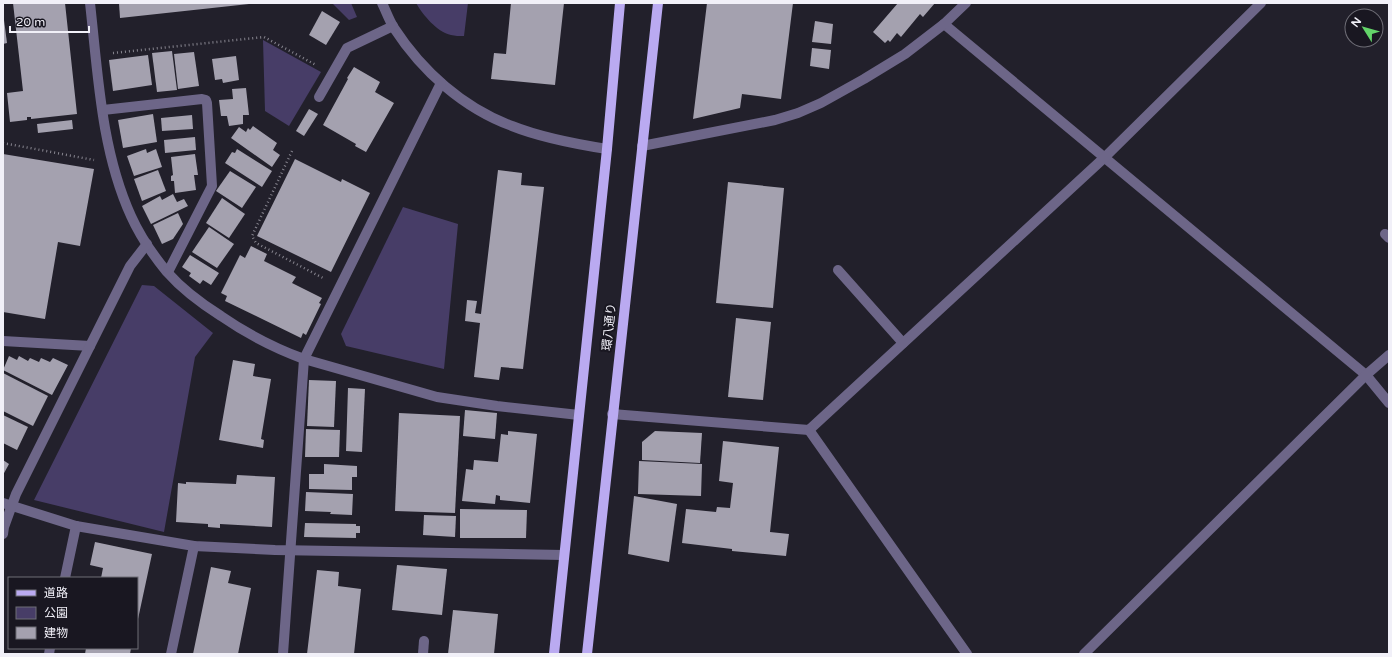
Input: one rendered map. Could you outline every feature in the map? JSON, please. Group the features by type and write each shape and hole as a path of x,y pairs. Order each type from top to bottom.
{"main road":[{"name":"環八通り","path":"554,654 607,149 620,3"},
{"name":"環八通り","path":"586,654 658,3"}],"street":[{"path":"90,3 103,110 110,148 120,186 131,216 147,244 168,272 184,288 208,308 233,325 264,342 304,359 437,397 497,406 579,415"},
{"path":"382,3 393,26 416,59 441,84 476,109 511,126 559,140 607,149"},
{"path":"642,146 775,120 798,113 843,91 885,67 915,47 944,24 966,3"},
{"path":"612,414 809,430 1105,157 1261,3"},
{"path":"944,24 1366,375 1389,403"},
{"path":"319,97 347,48 393,26"},
{"path":"283,654 304,359 441,84"},
{"path":"103,110 202,99 206,100 212,186 168,272"},
{"path":"3,534 7,504 16,494 130,266 147,244"},
{"path":"838,270 903,343"},
{"path":"3,341 90,346"},
{"path":"1084,654 1366,375 1389,355"},
{"path":"809,430 967,654"},
{"path":"7,504 76,526 194,546 290,550 564,555"},
{"path":"65,577 76,526"},
{"path":"171,654 194,546"},
{"path":"423,654 424,641"}],"path":[{"path":"96,54 264,37 332,74"},
{"path":"3,143 96,160"},
{"path":"292,151 252,236 256,243 340,287"}],"green space":[{"path":"332,3 351,3 357,17 349,20"},
{"path":"416,3 468,3 464,36 451,35 436,27 426,18"},
{"path":"263,40 321,72 289,126 265,111"},
{"path":"403,207 458,224 444,369 346,346 341,334"},
{"path":"142,285 154,286 213,333 195,357 164,532 34,500"}],"building":[{"path":"13,3 65,3 77,114 31,119 31,117 27,117 27,120 10,122 7,93 23,91"},
{"path":"119,3 249,3 249,4 120,18"},
{"path":"511,3 564,3 555,85 491,79 494,53 506,54"},
{"path":"707,3 793,3 781,99 742,94 740,108 693,119"},
{"path":"898,3 935,3 923,17 920,14 901,37 897,33 890,42 888,40 885,43 873,32"},
{"path":"322,11 340,22 326,45 309,35"},
{"path":"3,20 7,43 3,44"},
{"path":"815,21 833,24 831,44 812,42"},
{"path":"812,48 831,50 829,69 810,66"},
{"path":"172,51 177,90 157,92 152,53"},
{"path":"194,52 199,86 178,89 174,54"},
{"path":"148,55 152,85 113,91 109,60"},
{"path":"236,56 239,80 223,83 222,79 215,80 212,59"},
{"path":"354,67 380,82 375,92 394,103 366,152 355,146 356,144 323,125"},
{"path":"246,88 249,115 243,115 243,124 229,126 227,116 221,116 219,100 233,99 232,89"},
{"path":"309,109 318,114 304,136 296,131"},
{"path":"153,114 157,142 123,148 118,120"},
{"path":"192,115 193,129 162,131 161,118"},
{"path":"72,120 73,129 38,133 37,124"},
{"path":"253,126 277,143 273,150 280,155 272,167 231,138 239,127 246,132 248,128 250,130"},
{"path":"195,137 196,150 165,153 164,140"},
{"path":"146,149 147,153 156,149 162,167 134,176 127,156"},
{"path":"237,149 272,171 262,187 225,163 232,152 235,153"},
{"path":"3,154 94,169 80,246 58,242 45,319 3,312"},
{"path":"195,154 198,175 194,175 196,190 175,193 174,181 171,181 171,176 173,175 171,157"},
{"path":"295,159 341,182 342,179 370,193 331,272 257,236"},
{"path":"158,170 166,191 142,201 134,179"},
{"path":"498,170 522,173 521,185 544,187 523,369 501,367 499,380 474,377 480,323 465,321 467,300 477,301 475,313 481,314"},
{"path":"230,171 256,187 242,208 216,191"},
{"path":"728,182 784,188 773,308 716,303"},
{"path":"173,194 177,202 184,199 188,206 151,224 142,206 160,196 162,200"},
{"path":"222,198 245,214 229,238 206,223"},
{"path":"178,213 183,224 173,239 162,244 153,225"},
{"path":"209,227 234,244 217,268 192,252"},
{"path":"251,246 267,254 264,261 296,277 292,283 322,298 319,303 321,304 306,335 303,333 301,338 225,301 227,296 221,293 240,255 245,258"},
{"path":"190,255 219,273 211,285 203,280 200,284 189,276 191,273 182,267"},
{"path":"736,318 771,322 763,400 728,397"},
{"path":"9,356 17,360 19,356 28,361 30,358 39,362 41,358 50,362 53,358 68,365 52,395 3,370"},
{"path":"233,360 255,364 253,376 271,379 261,439 264,440 263,448 219,440"},
{"path":"3,373 48,396 33,426 3,411"},
{"path":"309,380 336,381 334,427 307,426"},
{"path":"348,388 365,389 362,452 346,451"},
{"path":"465,410 497,413 495,439 463,436"},
{"path":"399,413 460,416 455,513 395,511"},
{"path":"3,415 28,427 17,450 3,443"},
{"path":"306,429 340,430 339,457 305,457"},
{"path":"508,431 537,434 530,503 500,500 500,496 496,495 495,504 462,501 466,469 473,470 474,460 498,462 501,434 508,435"},
{"path":"655,431 702,433 700,463 642,460 642,442"},
{"path":"723,441 779,447 770,532 789,534 786,556 732,551 732,549 682,543 686,509 716,512 717,507 730,508 733,483 719,481"},
{"path":"3,460 9,464 3,475"},
{"path":"639,461 702,464 701,496 638,494"},
{"path":"324,464 357,466 357,477 352,477 352,490 309,489 309,474 324,474"},
{"path":"237,475 275,477 272,527 220,524 220,528 208,527 208,524 176,522 178,483 236,484"},
{"path":"306,492 353,494 352,515 330,514 331,512 305,511"},
{"path":"634,496 677,504 669,562 628,554"},
{"path":"460,509 527,510 526,538 460,538"},
{"path":"424,515 456,516 455,537 423,535"},
{"path":"305,523 356,524 356,526 360,526 360,533 356,533 356,538 304,537"},
{"path":"95,542 152,554 138,619 138,577 101,577 103,568 90,565"},
{"path":"397,565 447,569 442,615 392,610"},
{"path":"211,567 231,571 228,583 251,588 238,654 193,654"},
{"path":"317,570 339,572 338,586 361,589 354,654 307,654"},
{"path":"453,610 498,614 494,654 448,654"},
{"path":"86,649 131,649 130,654 85,654"}]}
